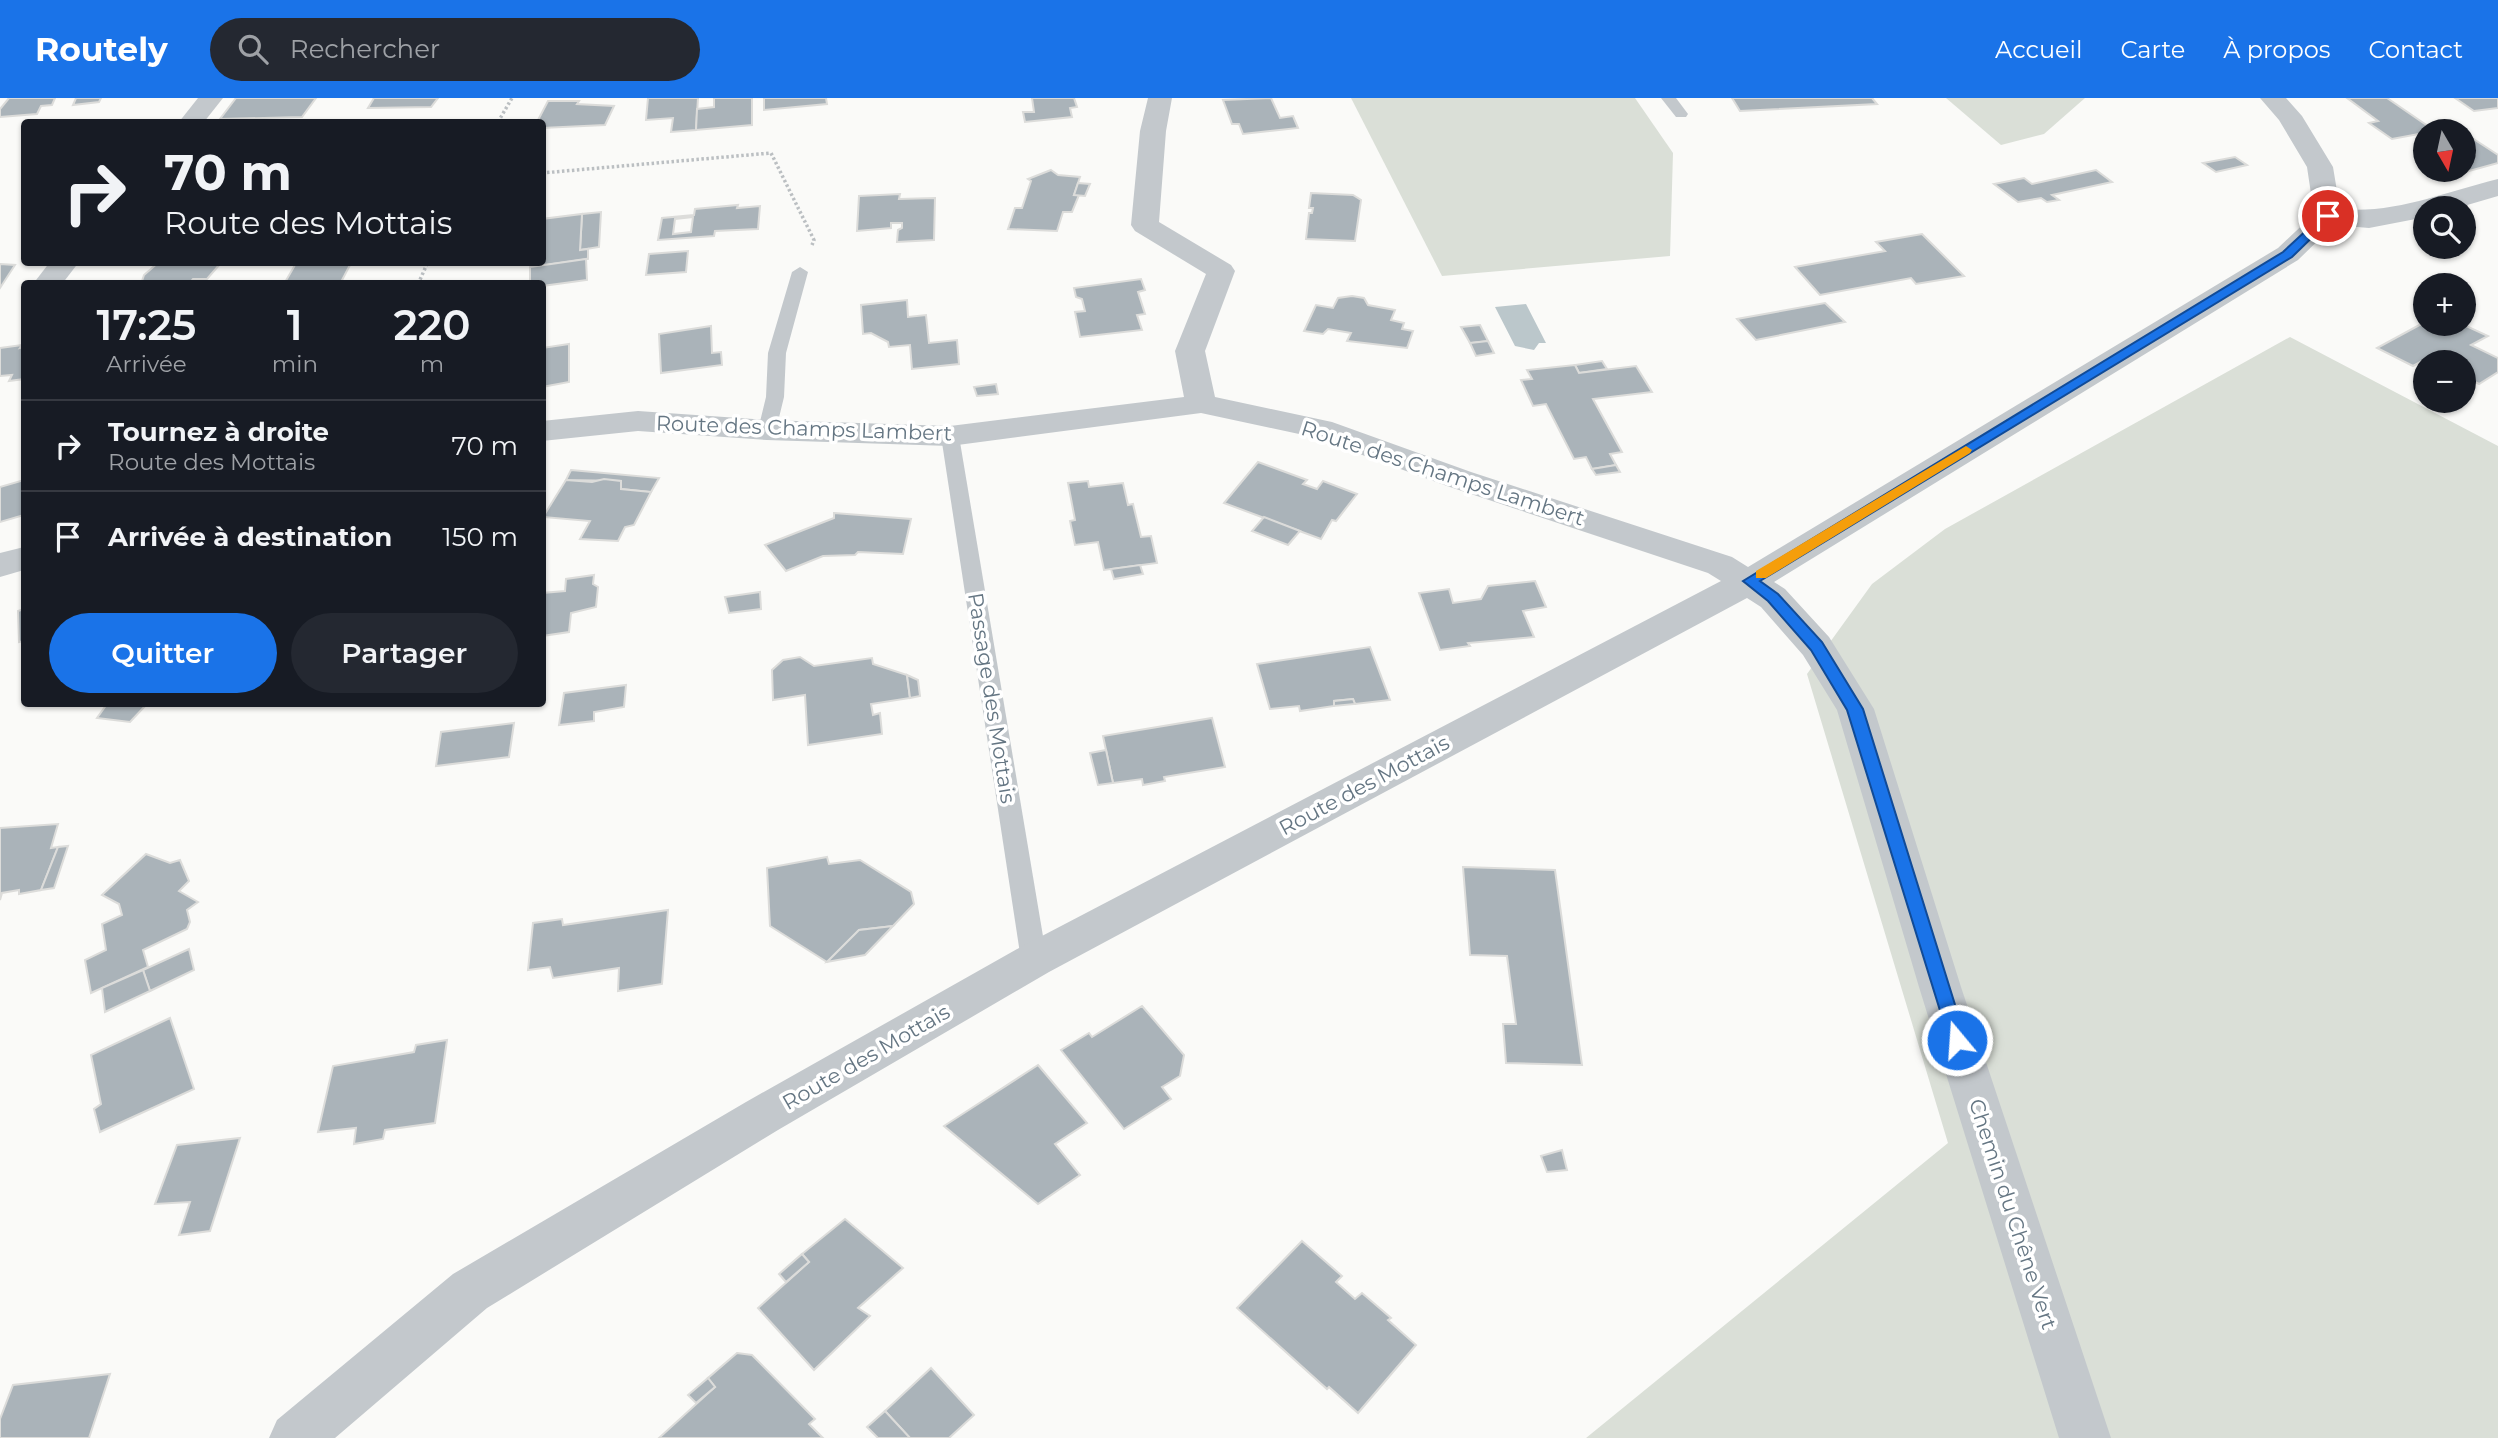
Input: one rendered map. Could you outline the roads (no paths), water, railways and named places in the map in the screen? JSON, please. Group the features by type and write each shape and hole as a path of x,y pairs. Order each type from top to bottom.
{"street":[{"path":"194,119 211,98"},
{"path":"1160,98 1153,131 1145,225 1221,271 1190,351 1201,404"},
{"path":"2272,98 2289,116 2320,167 2328,216 2369,220 2413,212"},
{"path":"2469,196 2498,187"},
{"name":"Route des Mottais","path":"295,1438 470,1291 762,1116 1034,960 1750,581 2288,254 2328,216"},
{"path":"50,280 62,266"},
{"name":"Route des Champs Lambert","path":"546,431 638,421 767,430 950,436 1201,404 1321,429 1459,479 1720,565 1750,581"},
{"path":"0,565 21,559"},
{"name":"Chemin du Chêne Vert","path":"1750,581 1773,598 1816,646 1855,709 1944,1000 2085,1438"}],"lane":[{"path":"1668,98 1681,114"},
{"path":"767,430 775,397 777,353 800,272"},
{"name":"Passage des Mottais","path":"950,436 1034,960"}]}
